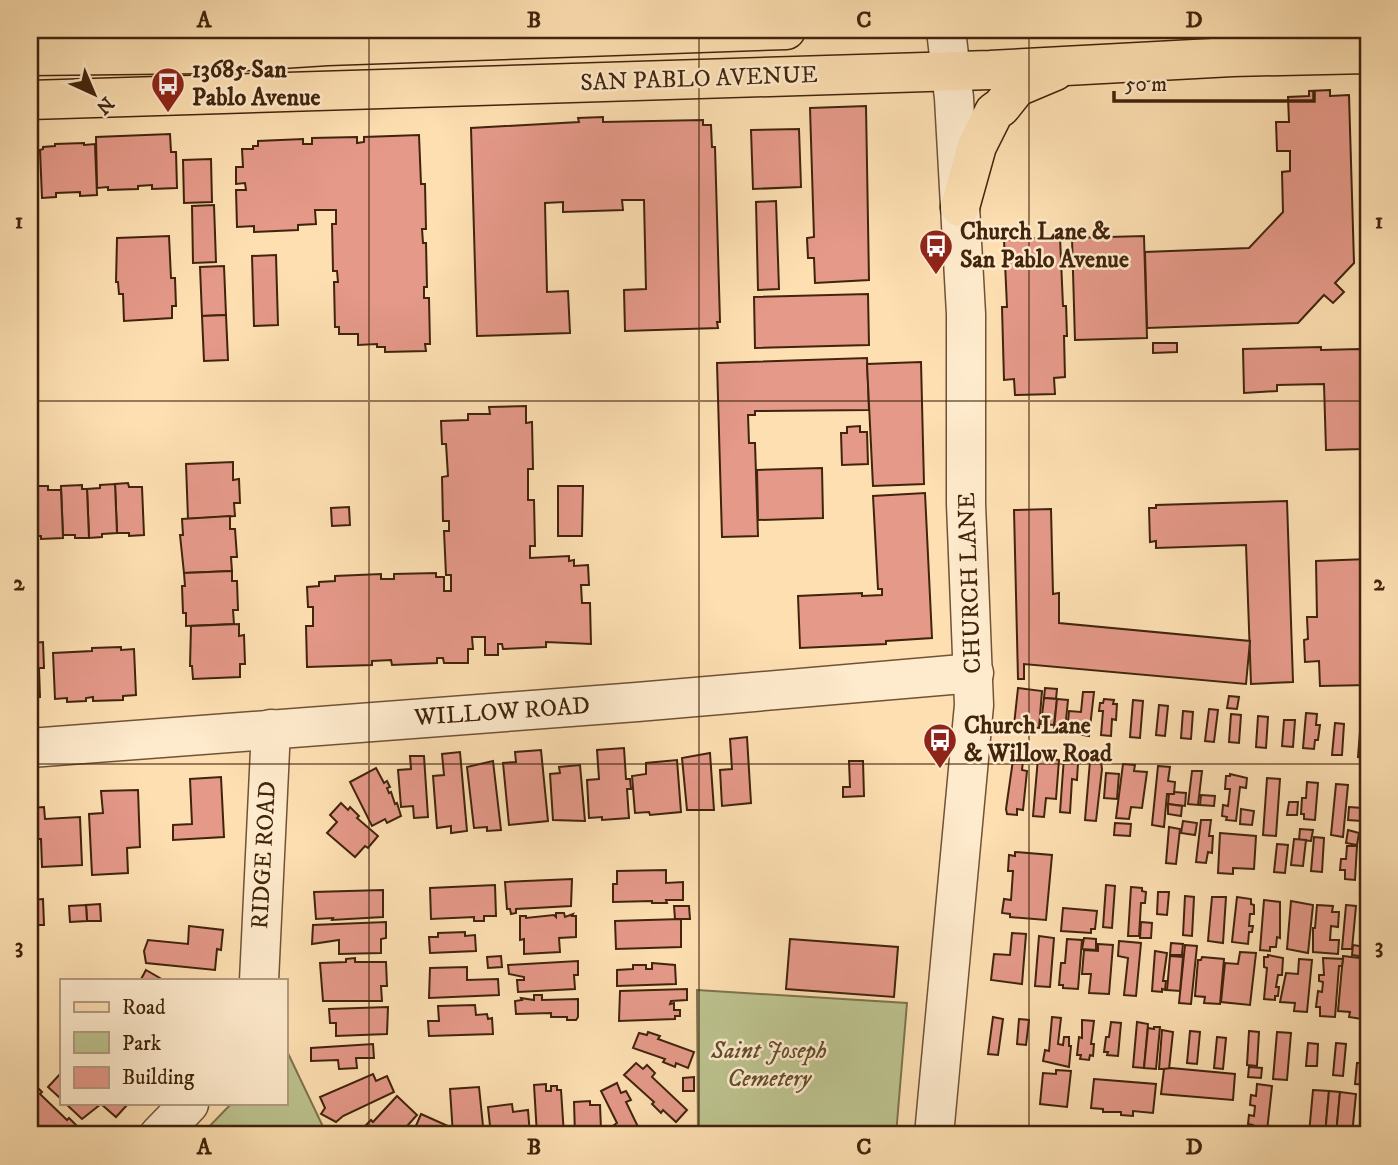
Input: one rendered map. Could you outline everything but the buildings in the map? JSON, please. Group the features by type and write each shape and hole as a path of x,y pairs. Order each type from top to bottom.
{"main road":[{"name":"SAN PABLO AVENUE","path":"30,56 203,54 327,46 786,30"},
{"path":"1232,57 1239,47 1261,33 1285,30"},
{"path":"408,88 419,75 437,68 515,62 553,53 563,38"},
{"name":"SAN PABLO AVENUE","path":"30,100 952,71 1232,57 1368,54"},
{"path":"960,207 977,146 994,112 1017,87 1066,67"}],"street":[{"name":"CHURCH LANE","path":"934,1135 972,739 974,673 966,504 966,314 952,71 946,30"},
{"name":"WILLOW ROAD","path":"30,748 650,701 974,673"},
{"name":"RIDGE ROAD","path":"259,979 271,729"},
{"path":"159,1135 187,1106"}],"green space":[{"name":"Saint Joseph Cemetery","path":"697,990 907,1003 896,1135 698,1135"},
{"path":"287,1051 327,1135 201,1135 229,1106 287,1106"}],"place":[{"name":"13685 San Pablo Avenue","path":"168,114"},
{"name":"Church Lane & San Pablo Avenue","path":"936,276"},
{"name":"Church Lane & Willow Road","path":"940,770"}]}
